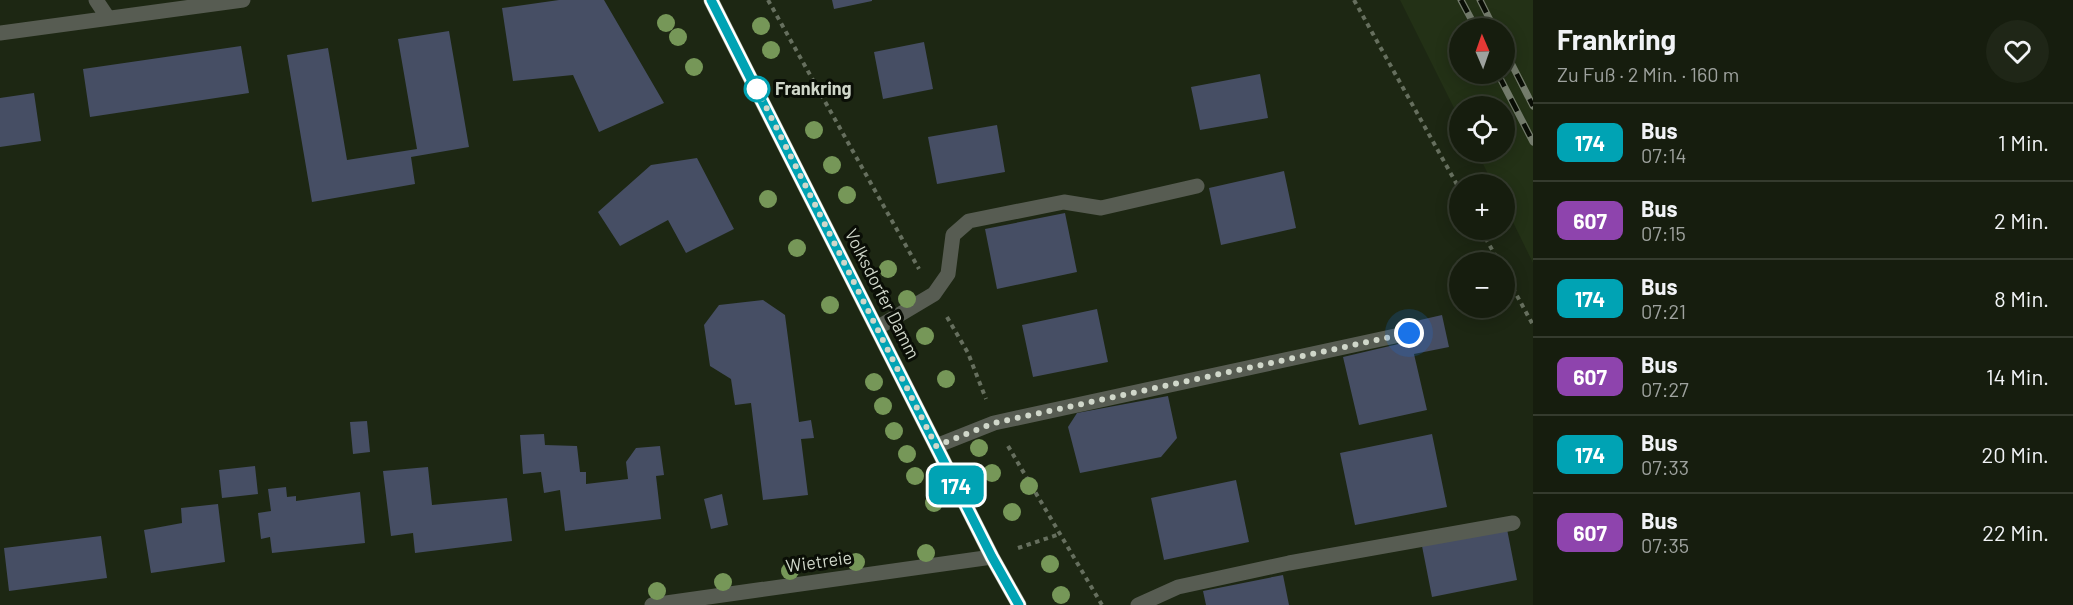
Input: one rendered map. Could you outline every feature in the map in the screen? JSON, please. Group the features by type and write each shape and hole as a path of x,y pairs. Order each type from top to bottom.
{"main road":[{"name":"Volksdorfer Damm","path":"711,0 992,557 1019,605"}],"street":[{"path":"96,0 108,18"},
{"path":"0,33 243,0"},
{"path":"877,328 934,294 948,274 952,235 969,221 1065,202 1101,208 1197,186"},
{"path":"936,446 994,423 1409,333"},
{"path":"1138,605 1178,587 1289,563 1513,523"},
{"name":"Wietreie","path":"652,605 992,557"}],"path":[{"path":"1354,0 1451,174"},
{"path":"1515,292 1533,325"},
{"path":"992,557 1060,534"}],"shaded area":[{"path":"1400,0 1533,0 1533,263 1515,226 1515,174 1488,174 1482,162 1515,162 1515,96 1449,96 1449,98"}],"building":[{"path":"559,0 604,0 664,103 599,132 573,75 513,81 502,8"},
{"path":"832,0 872,0 872,1 834,9"},
{"path":"449,31 469,147 411,157 415,184 312,202 287,55 328,48 347,160 417,149 398,39"},
{"path":"924,42 933,89 883,99 874,52"},
{"path":"241,46 249,93 90,117 83,69"},
{"path":"1260,74 1268,118 1200,130 1191,87"},
{"path":"34,93 41,141 0,147 0,98"},
{"path":"997,125 1005,172 937,184 928,137"},
{"path":"697,158 734,229 686,253 668,220 620,246 598,212 651,165"},
{"path":"1284,171 1296,228 1221,245 1209,188"},
{"path":"1065,213 1077,272 997,289 985,229"},
{"path":"763,300 785,315 799,422 811,420 814,438 801,439 808,495 763,500 751,403 735,405 731,379 710,366 704,325 719,305"},
{"path":"1097,309 1108,362 1033,377 1022,325"},
{"path":"1442,315 1449,347 1414,354 1427,410 1359,425 1343,357 1411,341 1407,323"},
{"path":"1168,396 1177,438 1161,457 1080,473 1068,427 1077,413"},
{"path":"367,421 370,452 353,454 350,422"},
{"path":"544,434 545,445 577,446 580,472 586,472 586,484 628,479 626,462 636,448 660,446 664,475 656,476 661,519 565,531 560,490 544,493 541,472 523,474 520,435"},
{"path":"1432,434 1447,507 1355,525 1340,453"},
{"path":"255,466 258,494 222,498 219,470"},
{"path":"428,467 432,505 507,498 512,541 415,553 413,533 391,536 383,471"},
{"path":"1236,480 1249,542 1164,560 1151,498"},
{"path":"286,487 287,497 296,496 296,501 360,492 365,543 272,553 270,537 261,539 258,513 271,511 268,489"},
{"path":"722,494 728,525 711,529 704,499"},
{"path":"218,504 225,562 151,573 144,530 182,523 181,508"},
{"path":"1507,529 1517,580 1432,597 1422,546"},
{"path":"101,536 107,578 9,591 4,548"},
{"path":"1283,575 1289,605 1206,605 1203,591"}],"railway":[{"path":"1461,0 1471,18"},
{"path":"1480,0 1489,18"},
{"path":"1515,71 1533,106"},
{"path":"1503,84 1533,142"}],"bus line":[{"name":"174","path":"711,0 992,557 1019,605"}],"place":[{"name":"Frankring","path":"757,89"}],"route":[{"path":"757,89 936,446 994,423 1409,333"}]}
